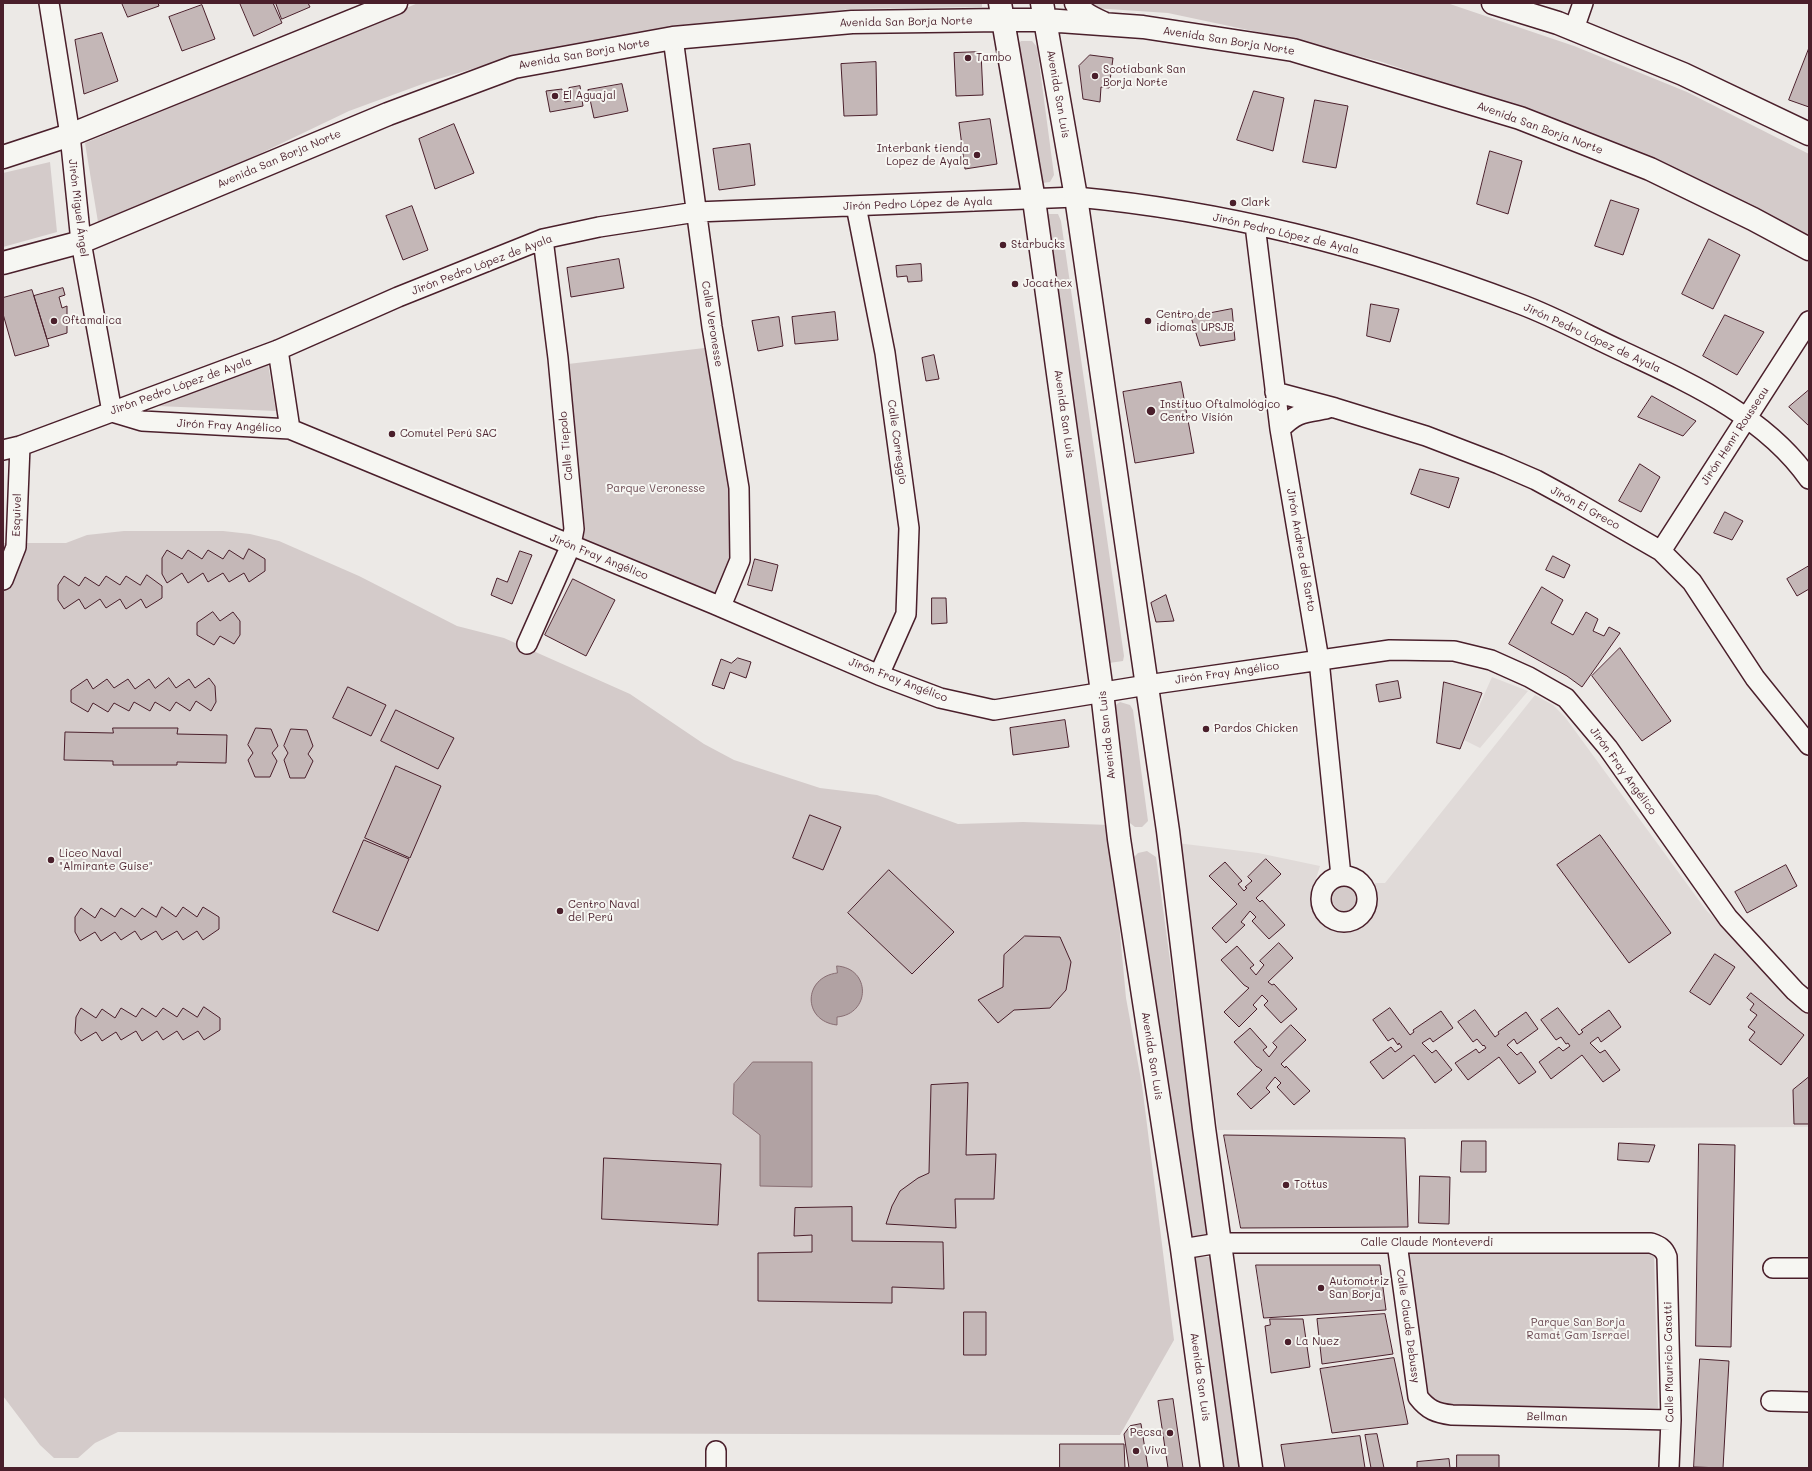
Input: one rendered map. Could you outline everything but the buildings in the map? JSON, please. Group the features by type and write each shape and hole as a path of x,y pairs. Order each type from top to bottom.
{"main road":[{"path":"3,157 70,135 396,3"},
{"path":"1076,3 1079,8 1090,17 1108,25"},
{"path":"1493,3 1574,29 1683,74 1809,134"},
{"name":"Avenida San Borja Norte","path":"3,263 81,242 388,114 514,67 673,38 852,22 1001,12 1043,12 1108,25 1143,27 1293,50 1500,111 1650,168 1753,219 1809,249"},
{"name":"Avenida San Luis","path":"1001,12 1034,200 1102,692 1119,839 1182,1249 1212,1468"},
{"name":"Avenida San Luis","path":"1043,12 1076,197 1168,831 1219,1243 1251,1468"}],"street":[{"name":"Jirón Miguel Ángel","path":"49,3 70,135 81,242 112,412"},
{"path":"1574,29 1584,3"},
{"name":"Calle Veronesse","path":"673,38 712,327 738,488 740,560 721,606"},
{"name":"Jirón Pedro López de Ayala","path":"11,448 278,350 398,297 543,239 599,227 696,212 1034,200 1076,197 1128,202 1255,225 1381,257 1522,305 1673,375 1747,417 1796,460 1809,479"},
{"name":"Calle Correggio","path":"856,206 885,353 909,528 906,614 879,675"},
{"name":"Jirón Andrea del Sarto","path":"1255,225 1280,429 1319,660 1342,876"},
{"name":"Calle Tiepolo","path":"527,644 571,545 574,529 558,358 543,239"},
{"name":"Jirón Henri Rousseau","path":"1661,551 1809,320"},
{"path":"278,350 290,429"},
{"name":"Jirón El Greco","path":"1275,392 1335,408 1426,436 1536,480 1661,551 1692,582 1755,678 1809,745"},
{"path":"1280,429 1291,418 1300,413 1335,408"},
{"name":"Jirón Fray Angélico","path":"112,412 142,420 290,429 721,606 879,675 940,698 994,710 1147,685 1390,650 1454,651 1491,660 1529,677 1566,698 1608,748 1728,918 1795,991 1809,1003"},
{"name":"Esquivel","path":"4,579 16,547 11,448"},
{"name":"Calle Claude Monteverdi","path":"1182,1249 1219,1243 1651,1243 1665,1250 1667,1257"},
{"name":"Calle Claude Debussy","path":"1397,1243 1418,1397 1425,1406"},
{"name":"Calle Mauricio Casatti","path":"1667,1257 1671,1420 1669,1468"},
{"path":"1773,1268 1809,1268"},
{"path":"1771,1400 1809,1402"},
{"name":"Bellman","path":"1425,1406 1437,1414 1452,1415 1671,1420"}],"shaded area":[{"path":"1492,677 1528,691 1480,748 1464,740"},
{"path":"1535,695 1553,705 1565,717 1706,910 1809,1012 1809,1127 1218,1130 1177,843 1258,853 1320,866 1312,892 1313,906 1317,918 1329,927 1344,931 1356,930 1367,922 1373,908 1375,883 1385,883"},
{"path":"837,966 848,969 856,974 861,982 862,991 861,1000 856,1008 848,1014 837,1017 837,1025 826,1022 817,1016 811,999 813,990 818,982 826,976 837,973"},
{"path":"753,1062 812,1062 812,1187 760,1186 760,1135 733,1114 734,1084"}],"green space":[{"path":"418,3 982,3 982,7 851,9 765,20 677,27 589,42 492,63 428,82 349,111 228,169 98,222 85,143"},
{"path":"1090,3 1447,3 1574,46 1687,92 1809,154 1809,241 1530,112 1382,62 1281,37 1168,13 1093,8"},
{"path":"1021,41 1032,41 1037,47 1054,175 1050,182 1042,183 1016,47"},
{"path":"50,162 57,232 3,247 3,173"},
{"path":"1049,214 1058,214 1061,221 1124,656 1123,661 1109,663 1105,659 1043,220"},
{"name":"Parque Veronesse","path":"713,347 732,489 734,558 718,598 582,542 585,528 568,364"},
{"path":"268,364 276,411 157,406"},
{"name":"Centro Naval del Perú","path":"124,531 223,531 250,534 279,541 359,576 457,626 504,638 630,694 704,744 734,760 820,788 877,795 958,824 1023,822 1110,825 1126,998 1142,1085 1174,1340 1120,1435 118,1432 95,1443 78,1458 54,1458 40,1445 3,1396 3,543 66,543 87,535"},
{"path":"1120,702 1130,705 1133,710 1148,821 1142,827 1135,827 1126,820 1114,706"},
{"path":"1147,851 1156,857 1207,1233 1202,1240 1193,1242 1186,1235 1131,860 1138,853"},
{"path":"1345,885 1354,889 1358,898 1354,907 1345,911 1336,907 1332,898 1336,889"},
{"name":"Parque San Borja Ramat Gam Isrrael","path":"1654,1250 1658,1408 1445,1407 1427,1396 1406,1254"},
{"path":"1194,1257 1212,1257 1242,1468 1221,1468"}],"place":[{"name":"Tambo","path":"968,58"},
{"name":"Scotiabank San Borja Norte","path":"1095,76"},
{"name":"El Aguajal","path":"555,96"},
{"name":"Interbank tienda Lopez de Ayala","path":"977,155"},
{"name":"Clark","path":"1233,203"},
{"name":"Starbucks","path":"1003,245"},
{"name":"Jocathex","path":"1015,284"},
{"name":"Oftamalica","path":"54,321"},
{"name":"Centro de idiomas UPSJB","path":"1148,321"},
{"name":"Instituo Oftalmológico Centro Visión","path":"1151,411"},
{"name":"Comutel Perú SAC","path":"392,434"},
{"name":"Pardos Chicken","path":"1206,729"},
{"name":"Liceo Naval \"Almirante Guise\"","path":"51,860"},
{"name":"Centro Naval del Perú","path":"560,911"},
{"name":"Tottus","path":"1286,1185"},
{"name":"Automotriz San Borja","path":"1321,1288"},
{"name":"La Nuez","path":"1288,1342"},
{"name":"Pecsa","path":"1170,1433"},
{"name":"Viva","path":"1136,1451"}]}
